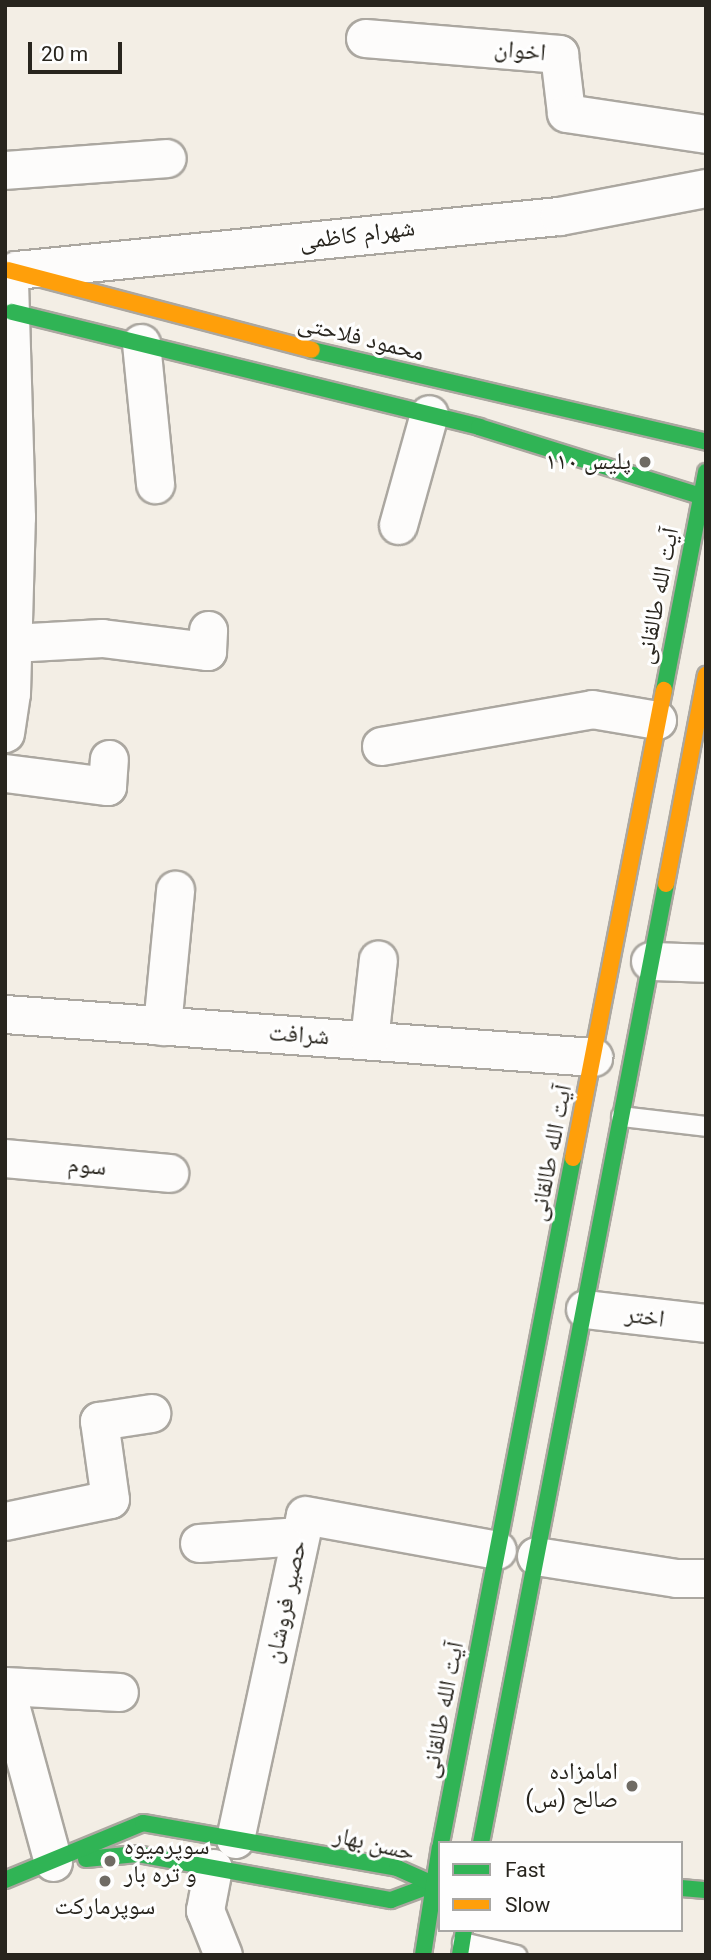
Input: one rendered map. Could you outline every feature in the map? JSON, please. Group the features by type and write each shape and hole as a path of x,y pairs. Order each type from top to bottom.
{"main road":[{"name":"محمود فلاحتی","path":"6,267 297,363 429,414 482,410 701,496"},
{"name":"محمود فلاحتی","path":"12,312 141,343 297,363 482,410 706,442"},
{"name":"آیت الله طالقانی","path":"441,1841 706,472"},
{"path":"481,1841 650,961 700,732 706,675"},
{"name":"حسن بهار","path":"53,1862 144,1823 397,1868 436,1883"},
{"name":"حسن بهار","path":"53,1862 137,1854 391,1900 436,1883"},
{"path":"5,1880 53,1862"},
{"name":"آیت الله طالقانی","path":"423,1955 438,1864"},
{"path":"683,1888 706,1890"}],"street":[{"name":"اخوان","path":"365,38 559,54 565,113 706,134"},
{"path":"5,170 167,158"},
{"name":"شهرام کاظمی","path":"6,267 230,252 337,235 559,216 706,188"},
{"path":"5,733 16,517 12,312 6,267"},
{"path":"141,343 155,484"},
{"path":"397,525 429,414"},
{"path":"10,632 102,638 207,651 208,630"},
{"path":"381,746 593,709 657,720"},
{"path":"5,773 107,786 109,759"},
{"path":"162,1026 175,890"},
{"path":"369,1040 379,959"},
{"path":"650,961 706,963"},
{"name":"شرافت","path":"5,1014 593,1056"},
{"name":"سوم","path":"5,1158 169,1173"},
{"name":"اختر","path":"584,1309 706,1323"},
{"path":"5,1521 110,1499 99,1421 151,1413"},
{"name":"حصیر فروشان","path":"235,1839 305,1515 498,1550"},
{"path":"200,1544 300,1535"},
{"path":"536,1556 676,1578 706,1578"},
{"path":"53,1862 5,1686 119,1692"},
{"path":"213,1867 205,1910 223,1955"}],"lane":[{"path":"621,1116 706,1126"},
{"path":"462,1942 516,1955"}],"traffic: fast":[{"path":"12,312 479,427 701,496"},
{"path":"312,350 706,442"},
{"path":"664,690 706,472"},
{"path":"481,1841 666,884"},
{"path":"441,1841 573,1158"},
{"path":"5,1880 143,1823 397,1868 433,1884"},
{"path":"86,1859 137,1854 391,1900 438,1883"},
{"path":"423,1955 438,1860"},
{"path":"683,1888 706,1890"},
{"path":"460,1955 464,1932"}],"traffic: slow":[{"path":"8,270 312,350"},
{"path":"666,884 706,675"},
{"path":"573,1158 664,690"}],"place":[{"name":"پلیس ۱۱۰","path":"645,462"},
{"name":"امامزاده صالح (س)","path":"632,1786"},
{"name":"سوپرمیوه و تره بار","path":"110,1861"},
{"name":"سوپرمارکت","path":"105,1881"}]}
